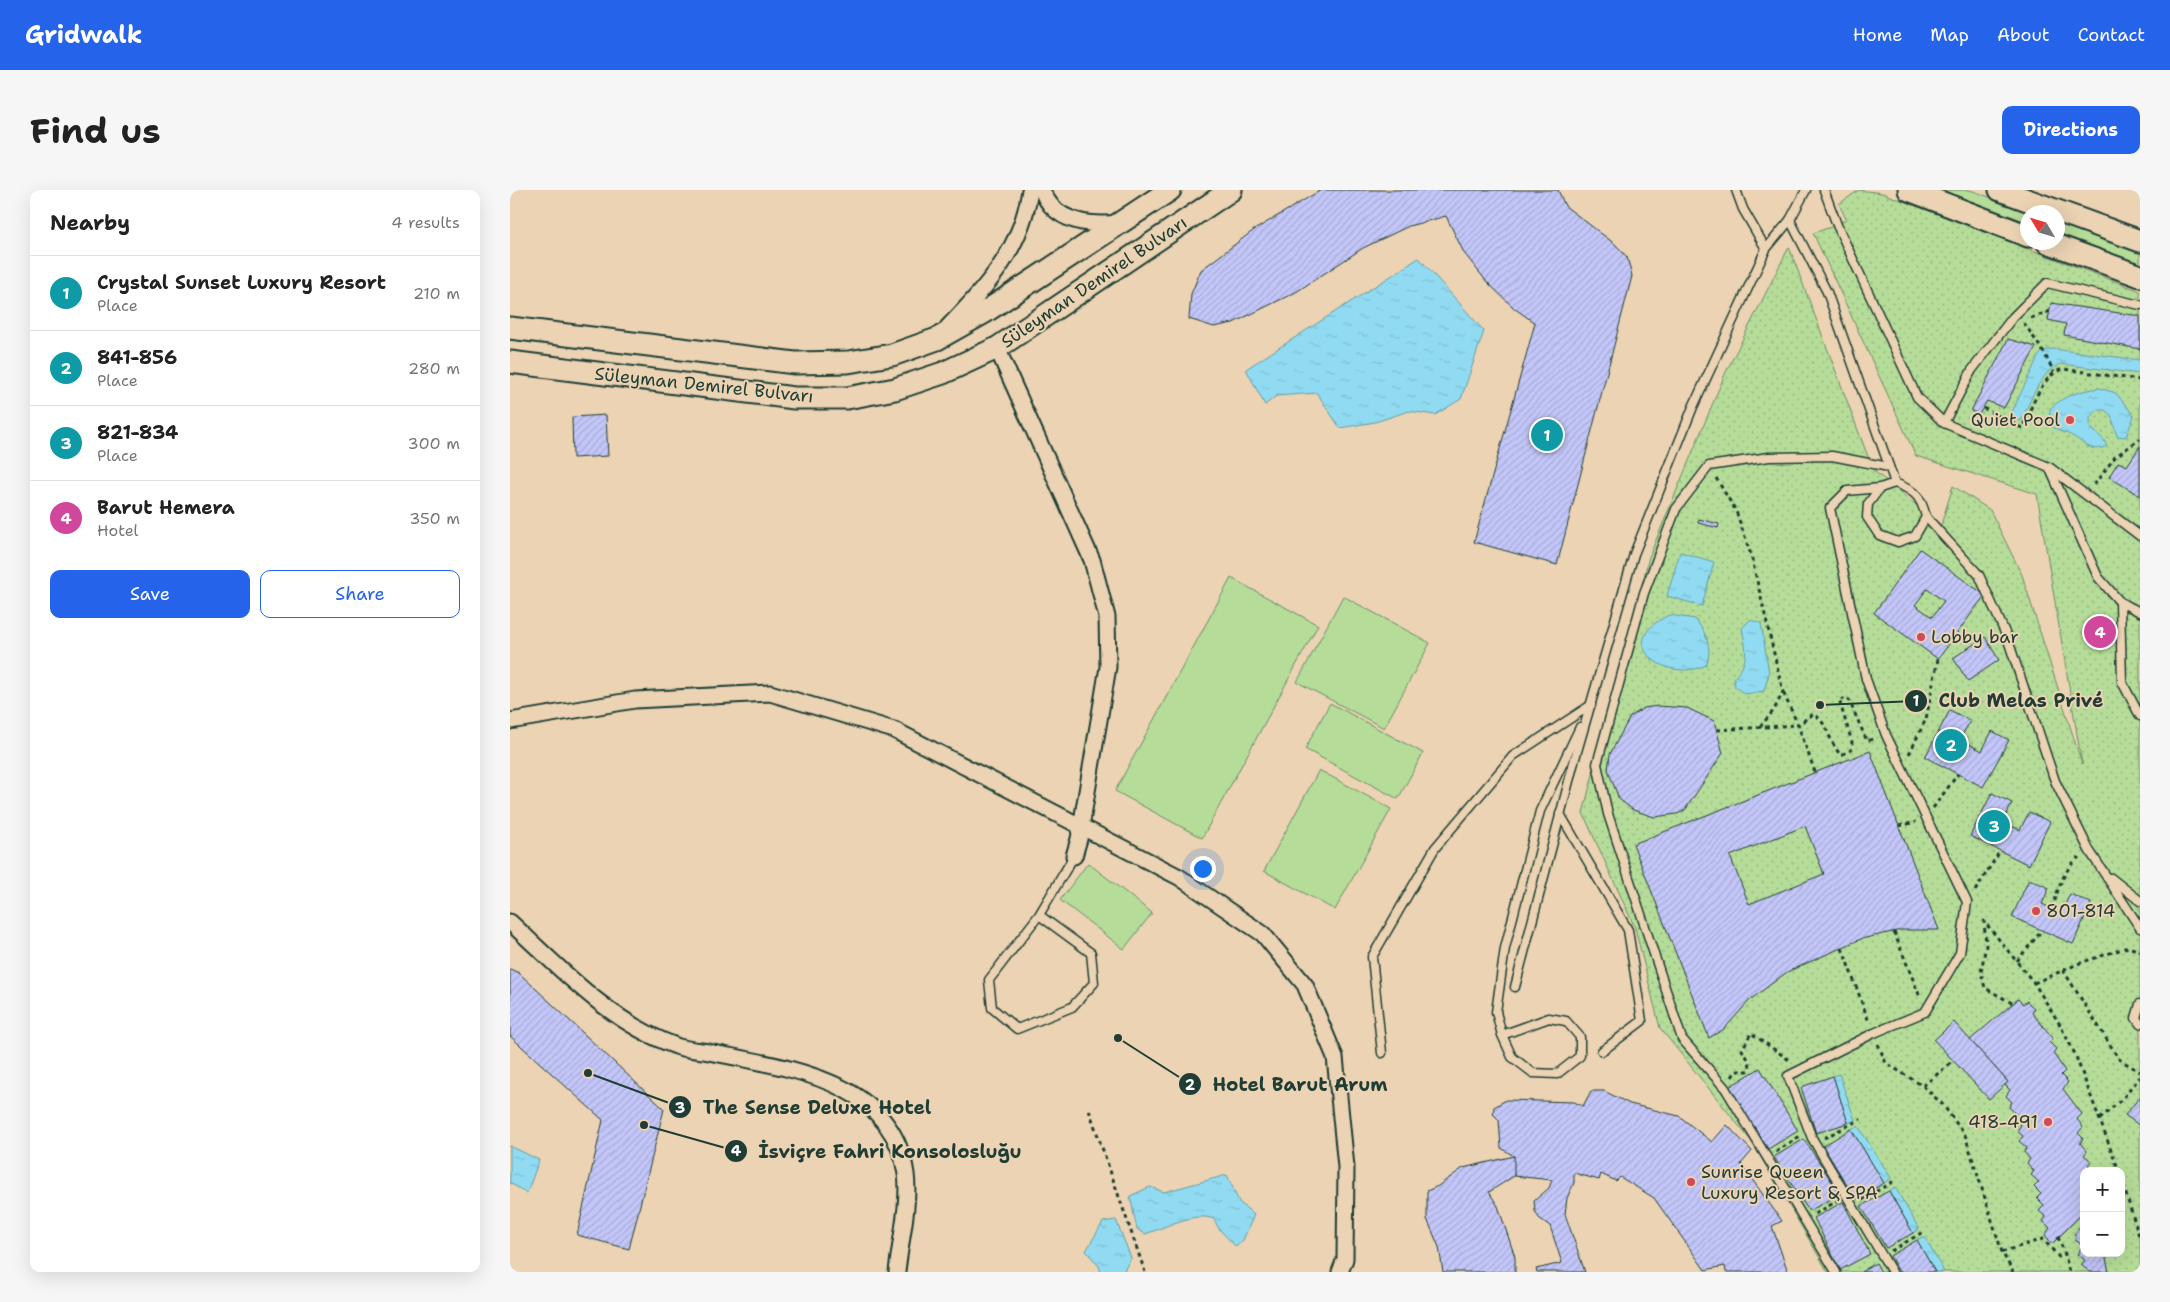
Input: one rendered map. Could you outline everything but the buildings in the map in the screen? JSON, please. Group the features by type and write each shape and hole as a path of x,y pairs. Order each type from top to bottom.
{"main road":[{"name":"Süleyman Demirel Bulvarı","path":"510,328 795,363 848,362 892,355 937,339 985,312 1170,190"},
{"name":"Süleyman Demirel Bulvarı","path":"510,362 794,398 847,398 895,389 943,373 998,348 1231,190"},
{"path":"1909,190 2020,233"},
{"path":"2000,190 2140,241"},
{"path":"2065,249 2140,276"}],"street":[{"path":"937,339 994,278 1019,230 1030,190"},
{"path":"1042,190 1058,212 1079,223 1095,225 1120,223"},
{"path":"998,348 1092,560 1108,617 1108,667 1081,829 1074,856"},
{"path":"510,721 635,700 770,693 894,730 1081,829 1178,877 1263,934 1305,985 1335,1057 1346,1168 1345,1259 1340,1272"},
{"path":"510,922 592,998 621,1019 677,1046 826,1079 859,1096 880,1116 899,1144 906,1175 897,1272"}],"lane":[{"path":"1736,190 1743,209 1766,249"},
{"path":"1515,988 1560,814 1634,554 1693,407 1766,249 1790,220 1806,190"},
{"path":"1824,190 1837,225 1917,397 1944,423 2050,467 2088,494 2140,536"},
{"path":"1790,220 1827,292 1895,482 1911,489 1922,502 1926,517 1979,575 2007,637 2055,781 2089,850 2140,928"},
{"path":"1944,423 1972,370 2013,317 2047,283 2140,304"},
{"path":"1836,1272 1725,1088 1682,1040 1608,814 1597,764 1644,593 1676,509 1709,466 1769,457 1832,456 1889,467"},
{"path":"2050,467 2098,577 2120,602 2140,612"},
{"path":"1892,1272 1815,1143 1788,1076 1874,1033 1925,1012 1960,953 1968,902 1886,735 1866,680 1830,508 1847,491 1880,488 1895,482"},
{"path":"1880,488 1868,504 1867,517 1879,535 1898,542 1915,536 1926,517"},
{"path":"2120,602 2122,682 2140,716"},
{"path":"1502,1035 1549,1018 1566,1021 1580,1037 1580,1056 1556,1074 1533,1072 1512,1057 1502,1035 1496,1012 1504,948 1540,812 1591,705"},
{"path":"1382,1053 1372,957 1435,848 1512,756 1591,705"},
{"path":"1560,814 1628,930 1642,1021 1602,1051"},
{"path":"1039,915 1091,954 1094,982 1072,1007 1017,1029 992,1008 989,980 1039,915 1074,856"},
{"path":"2104,872 2140,900"},
{"path":"2140,1004 2136,1018 2140,1024"}],"path":[{"path":"2050,311 2023,321 2043,351 2054,372"},
{"path":"1983,408 2022,428 2046,379 2054,372 2064,369 2140,380"},
{"path":"2088,494 2115,457 2140,439"},
{"path":"1709,466 1736,511 1751,555 1782,692 1798,725 1815,772"},
{"path":"1902,769 1926,719 1938,659"},
{"path":"1760,727 1774,710 1782,692"},
{"path":"1717,730 1798,725 1813,714 1820,718 1836,750 1841,755 1851,750 1852,742 1839,700 1848,698 1867,741 1886,735"},
{"path":"1926,819 1958,774"},
{"path":"1968,902 2000,852"},
{"path":"2053,909 2056,893 2070,865 2082,854"},
{"path":"2012,1003 1985,988 1982,972 1986,945 1984,921 2034,983 2059,1023 2075,1054 2118,1167"},
{"path":"2017,962 2042,930"},
{"path":"1894,932 1925,1012"},
{"path":"2034,983 2063,970 2128,947 2140,950"},
{"path":"1842,948 1886,1063 1923,1086 1944,1105 1966,1135 2002,1252 2013,1272"},
{"path":"2063,970 2119,1059 2140,1072"},
{"path":"1725,1088 1736,1071 1748,1071 1750,1068 1750,1064 1742,1050 1751,1033 1801,1069"},
{"path":"1923,1086 1953,1061"},
{"path":"2100,1119 2124,1097 2140,1077"},
{"path":"1089,1110 1145,1272"},
{"path":"1815,1143 1861,1120"},
{"path":"1767,1157 1809,1131"},
{"path":"1853,1206 1894,1181"},
{"path":"2125,1191 2140,1239"},
{"path":"1804,1220 1847,1196"},
{"path":"1882,1256 1923,1232"},
{"path":"2058,1237 2070,1272"},
{"path":"2002,1252 2043,1239 2059,1257 2065,1254"}],"green space":[{"path":"1859,190 1882,193 2020,245 2020,250 2032,250 2140,291 2140,1272 1828,1272 1752,1142 1660,1028 1635,928 1583,813 1649,557 1725,374 1789,247 1873,470 1941,525 1953,486 1990,510 2022,575 2082,764 2037,494 1916,456 1813,233 1837,225 1846,219 1839,204"},
{"path":"1941,190 1970,190 2020,208 2020,219"},
{"path":"2065,225 2140,253 2140,264 2065,236"},
{"path":"1231,578 1318,625 1202,838 1115,791"},
{"path":"1343,596 1430,643 1384,728 1297,682"},
{"path":"1330,703 1423,753 1398,799 1305,749"},
{"path":"1319,770 1391,809 1335,910 1264,871"},
{"path":"1088,863 1152,913 1124,949 1060,900"}],"water":[{"path":"1419,258 1484,331 1461,399 1435,415 1409,411 1375,422 1340,428 1317,393 1276,396 1265,405 1246,369"},
{"path":"2053,349 2140,360 2140,374 2061,364 2047,373 2042,380 2021,421 2010,416 2038,357 2043,351"},
{"name":"Quiet Pool","path":"2099,388 2116,393 2134,416 2126,437 2117,436 2111,415 2105,410 2098,410 2090,417 2090,427 2103,439 2107,446 2102,448 2090,447 2049,424 2050,409 2055,404 2073,394"},
{"path":"1680,552 1714,562 1702,606 1667,596"},
{"path":"1669,615 1695,619 1699,624 1707,640 1709,652 1706,665 1691,669 1676,669 1662,665 1651,658 1644,649 1644,638 1652,626"},
{"path":"1750,620 1761,623 1769,673 1764,691 1745,694 1735,687 1734,678 1745,660 1746,654 1742,628"},
{"path":"1839,1074 1855,1120 1848,1123 1833,1076"},
{"path":"1858,1126 1891,1178 1884,1183 1851,1129"},
{"path":"510,1146 539,1160 527,1193 510,1183"},
{"path":"1227,1175 1239,1202 1254,1215 1243,1240 1236,1247 1219,1229 1214,1219 1206,1217 1179,1221 1145,1234 1137,1229 1130,1196 1150,1187 1164,1192"},
{"path":"1895,1187 1919,1229 1913,1233 1889,1191"},
{"path":"1116,1220 1131,1258 1123,1272 1101,1272 1099,1266 1086,1251 1103,1222"},
{"path":"1924,1236 1944,1272 1935,1272 1917,1240"}],"place":[{"name":"Quiet Pool","path":"2070,420"},
{"name":"Crystal Sunset Luxury Resort","path":"1547,435"},
{"name":"Barut Hemera","path":"2100,632"},
{"name":"Lobby bar","path":"1921,637"},
{"name":"Club Melas Privé","path":"1820,705"},
{"name":"841-856","path":"1951,745"},
{"name":"821-834","path":"1994,826"},
{"name":"801-814","path":"2036,911"},
{"name":"Hotel Barut Arum","path":"1118,1038"},
{"name":"The Sense Deluxe Hotel","path":"588,1073"},
{"name":"418-491","path":"2048,1122"},
{"name":"İsviçre Fahri Konsolosluğu","path":"644,1125"},
{"name":"Sunrise Queen Luxury Resort & SPA","path":"1691,1182"}]}
